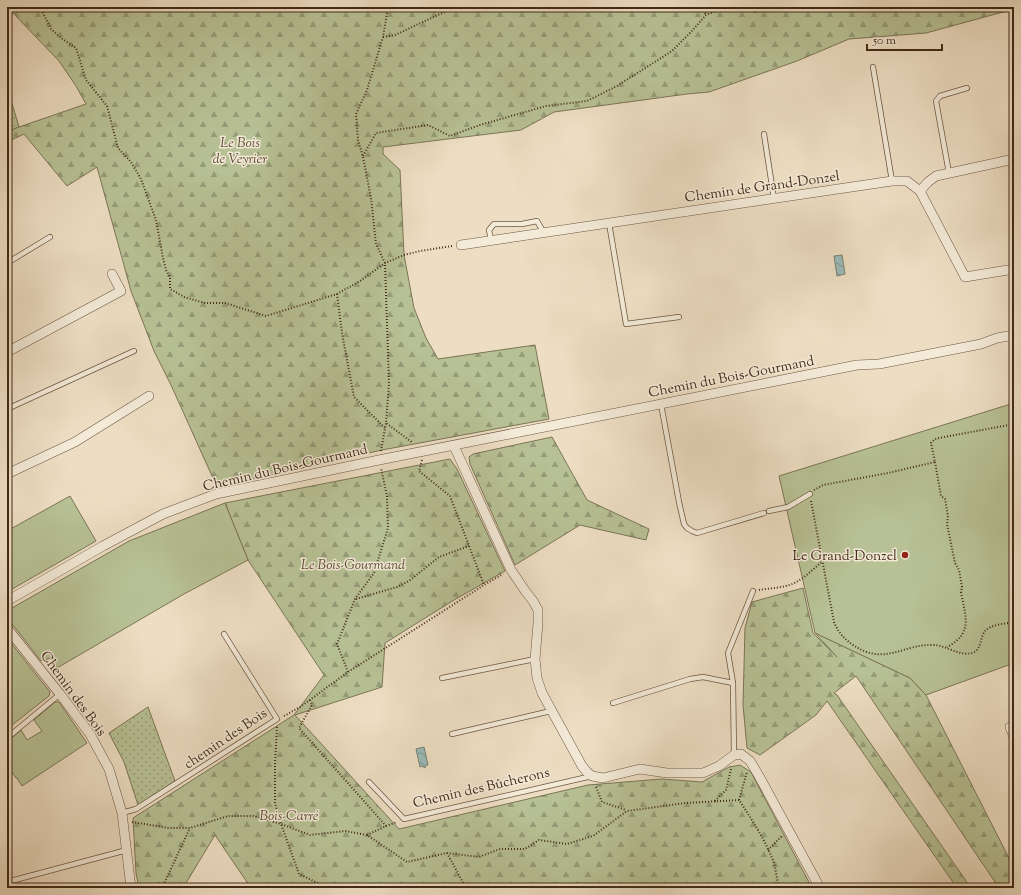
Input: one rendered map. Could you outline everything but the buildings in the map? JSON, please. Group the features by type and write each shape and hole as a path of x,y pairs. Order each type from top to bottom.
{"street":[{"path":"1014,159 936,176 920,191 965,276 1014,269"},
{"name":"Chemin de Grand-Donzel","path":"461,245 892,181 907,181 920,191"},
{"path":"7,352 121,291 112,274"},
{"name":"Chemin du Bois-Gourmand","path":"7,601 103,546 163,514 216,494 379,460 858,365 879,364 958,349 981,344 997,338 1014,335"},
{"path":"7,474 75,442 148,396"},
{"path":"454,446 512,570 538,610 536,659 537,678 542,693 551,711 582,766 592,776"},
{"name":"Chemin des Bois","path":"7,628 90,734 108,769 122,818 131,888"},
{"path":"1014,725 1010,727 1014,738"},
{"path":"734,755 741,754 750,761 820,888"},
{"name":"Chemin des Bûcherons","path":"592,776 603,778 640,769 667,773 703,773 719,766 734,755"}],"lane":[{"path":"874,67 892,181"},
{"path":"949,173 936,101 940,96 967,88"},
{"path":"764,134 774,199"},
{"path":"491,240 489,230 494,224 522,224 537,221 544,232"},
{"path":"609,223 626,324 679,317"},
{"path":"7,263 50,237"},
{"path":"7,409 134,351"},
{"path":"660,404 679,502 684,524 687,528 697,533 788,507 810,494"},
{"path":"734,755 733,683 728,653 753,591"},
{"name":"chemin des Bois","path":"122,818 278,719 224,634"},
{"path":"442,678 536,659"},
{"path":"613,703 690,679 703,677 733,683"},
{"path":"7,738 60,694"},
{"path":"452,734 551,711"},
{"name":"Chemin des Bûcherons","path":"369,782 404,820 592,776"},
{"path":"7,882 127,850"}],"path":[{"path":"40,7 51,29 76,48 86,80 107,106 118,148 131,162 141,179 156,220 163,258 166,270 170,277 170,289 184,297 205,303 225,303 266,316 337,294 360,281 385,263 404,255 461,245"},
{"path":"348,672 337,644 355,599 374,573 388,528 387,496 379,460 386,423 388,384 385,263 376,244 371,198 358,140 356,114 367,90 383,37 388,7"},
{"path":"383,37 396,35 455,7"},
{"path":"703,7 706,15"},
{"path":"363,157 376,133 428,125 450,136 480,125 546,106 587,101 617,86 672,51 706,15 718,10 741,8 755,12 768,7"},
{"path":"337,294 342,333 354,397 385,428"},
{"path":"386,423 425,452 419,471 450,496 484,585"},
{"path":"948,647 961,637 965,630 966,621 959,570 955,563 947,524 948,516 944,498 941,496 931,443 935,439 939,438 1014,424"},
{"path":"934,462 823,485 810,494 834,622 837,630 849,643 863,651 880,655 927,645 948,647 966,654 976,650 980,644 983,634 988,628 1014,622"},
{"path":"355,599 397,587 409,581 439,557 469,546"},
{"path":"753,591 786,586 794,583 823,560"},
{"path":"328,888 299,874 281,824 275,803 275,764 278,719 300,707 348,672 484,585 512,570"},
{"path":"310,700 312,705 299,728 386,826"},
{"path":"715,802 726,790 734,755"},
{"path":"750,761 739,800 760,834 774,863 779,888"},
{"path":"592,776 602,802 627,811 685,803 739,800"},
{"path":"122,818 134,822 169,828 190,828 228,816 253,816 281,824 310,835 345,831 367,835 407,862 447,853 479,857 500,849 525,849 539,840 567,844 593,836 627,811"},
{"path":"367,835 386,826 404,820"},
{"path":"162,888 190,828"},
{"path":"768,850 788,830"},
{"path":"447,853 466,888"}],"green space":[{"name":"Le Bois de Veyrier","path":"7,7 1014,7 1014,9 926,33 849,39 797,61 709,92 554,112 521,130 383,147 383,154 400,170 404,255 414,308 426,338 438,359 535,345 549,419 382,450 217,487 154,351 131,291 97,167 67,186 24,134 7,142 7,132 86,104 59,61 13,13 7,14"},
{"path":"7,87 19,127 7,132"},
{"name":"Le Grand-Donzel","path":"1014,403 1014,663 926,695 910,678 815,633 779,476"},
{"path":"552,437 587,500 649,529 646,540 580,525 515,565 470,464 469,457 473,454"},
{"name":"Bois-Carré","path":"450,459 457,469 505,571 454,600 385,643 382,687 295,715 399,829 588,785 662,779 702,782 729,767 740,765 751,772 812,888 251,888 215,835 183,888 139,888 136,873 133,818 294,715 324,675 248,560 225,503"},
{"path":"70,496 96,541 7,592 7,531"},
{"path":"225,503 248,560 184,594 57,668 51,658 41,661 9,620 8,614 12,608 129,541"},
{"path":"803,588 813,633 837,657 815,633 910,678 926,695 1014,868 1014,888 999,888 856,676 834,693 837,695 971,888 957,888 827,701 816,715 760,755 747,748 743,705 745,628 752,602"},
{"path":"7,638 50,692 49,696 7,729"},
{"path":"55,702 59,702 87,743 22,786 7,762 7,742 21,730 27,740 42,731 34,720"},
{"path":"148,707 175,781 138,805 124,762 109,733"}],"water":[{"path":"842,255 845,274 837,276 834,256"},
{"path":"424,747 428,765 426,765 425,768 422,766 420,767 416,749"}],"place":[{"name":"Le Grand-Donzel","path":"905,555"}],"park label":[{"name":"Le Bois-Gourmand","path":"353,564"}]}
